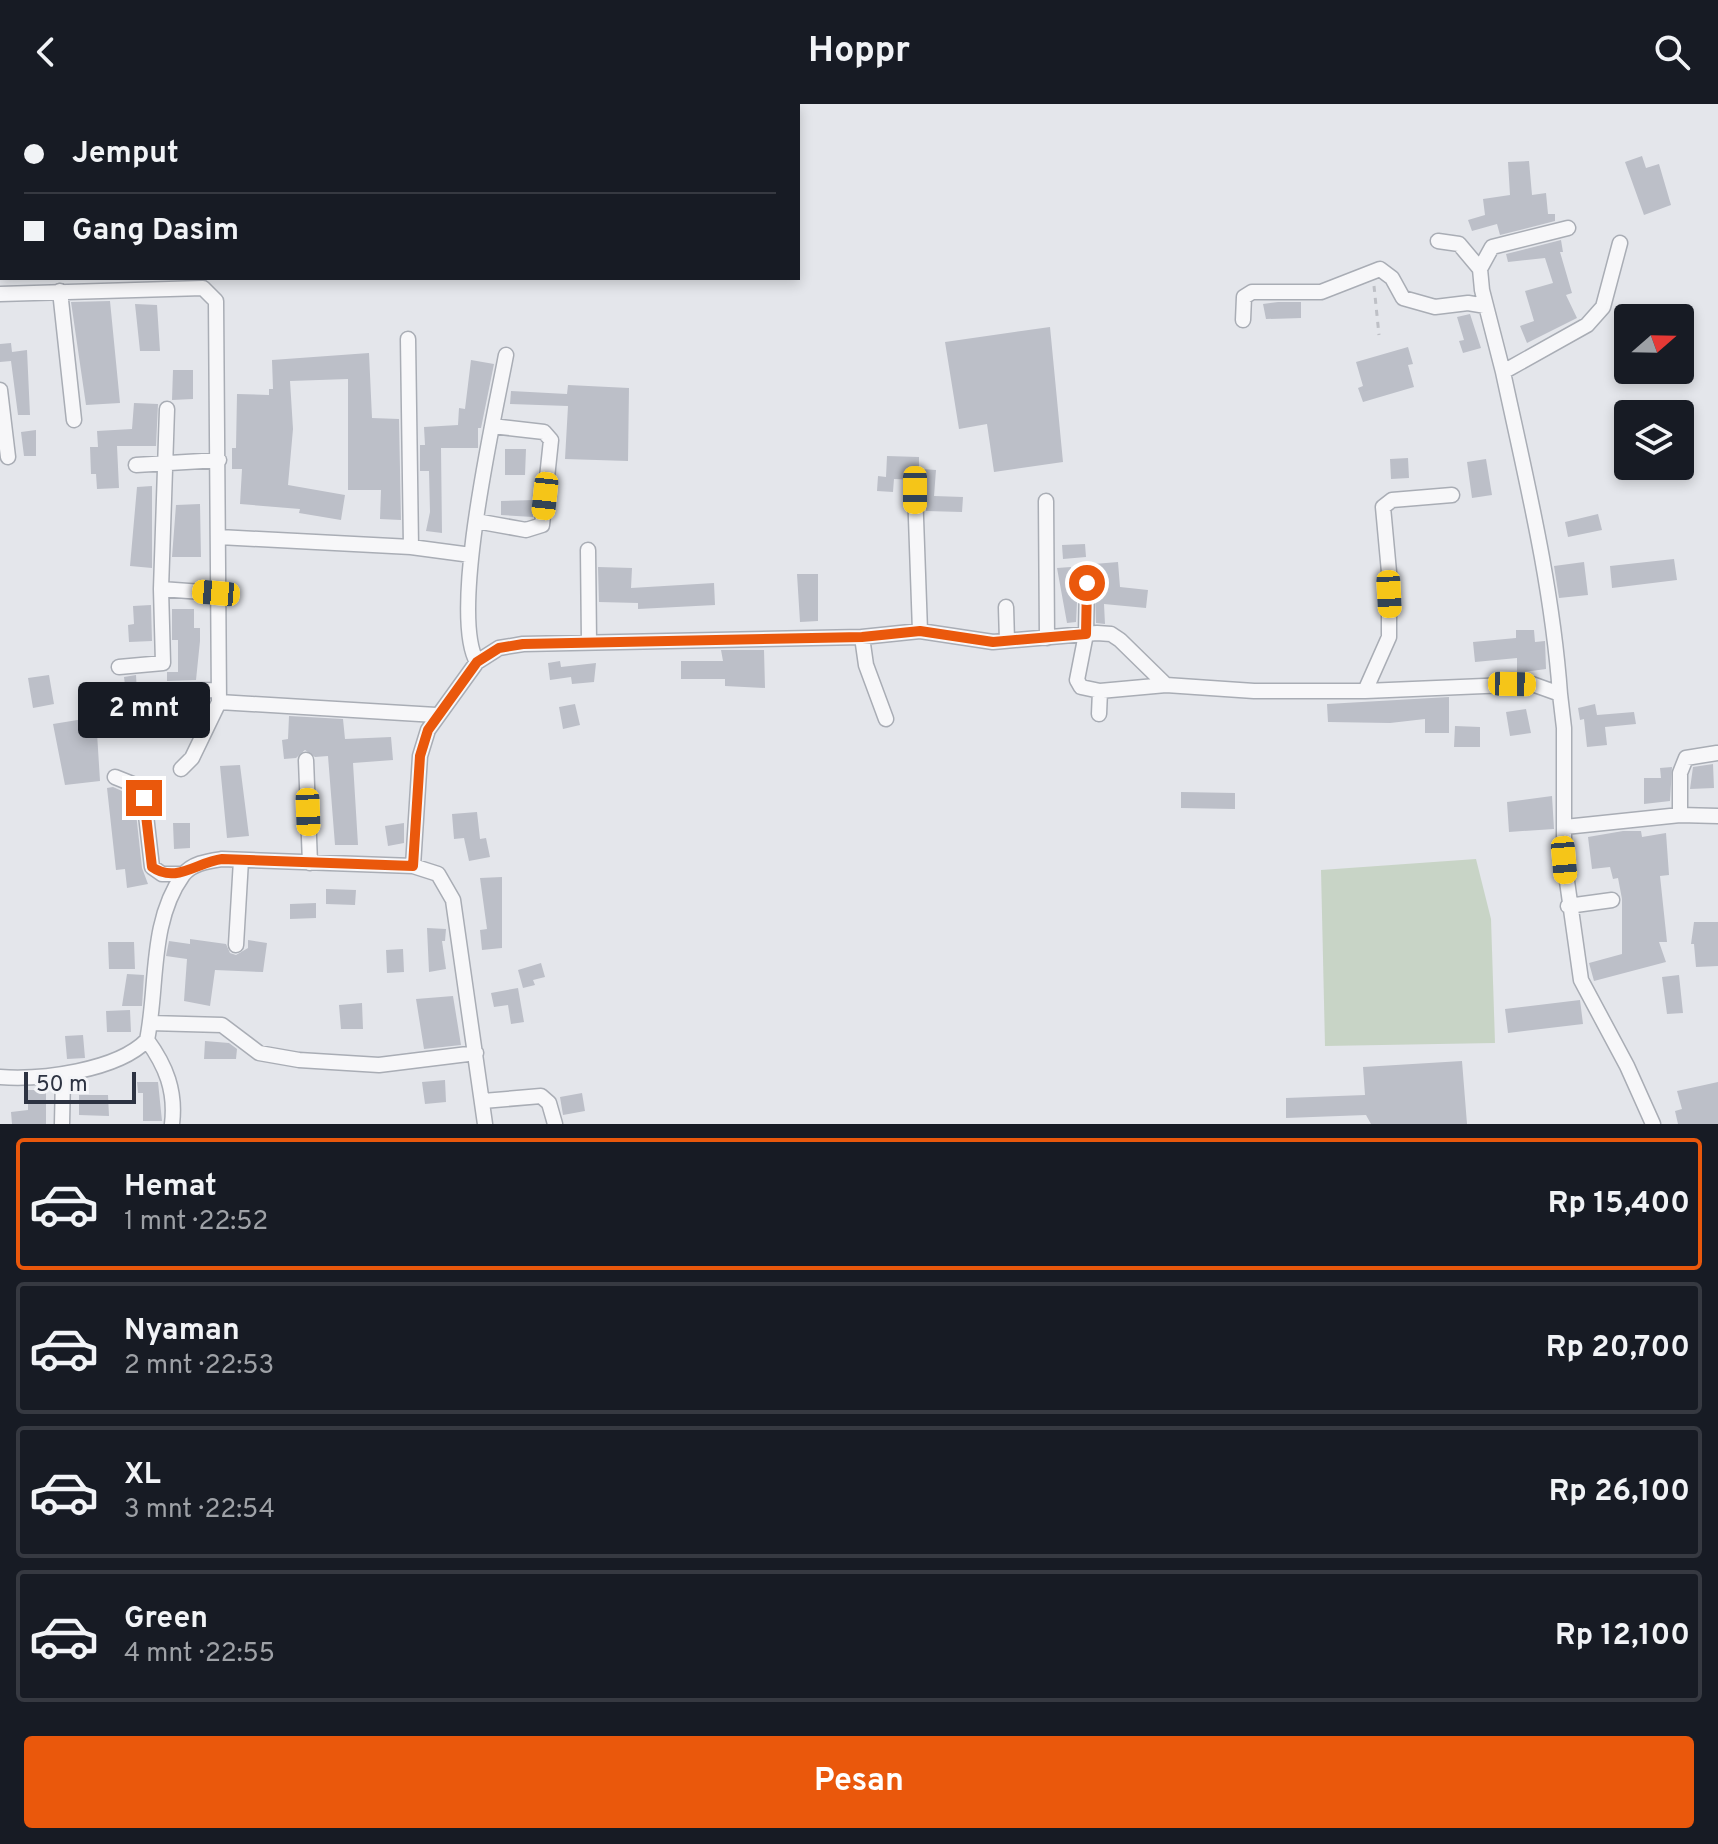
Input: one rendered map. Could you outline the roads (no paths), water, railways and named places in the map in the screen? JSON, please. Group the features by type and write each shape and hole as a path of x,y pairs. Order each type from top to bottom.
{"street":[{"path":"1480,269 1492,247 1568,228"},
{"path":"1438,241 1459,244 1480,269 1544,558 1564,728 1568,906 1581,980 1627,1066 1653,1124"},
{"path":"1503,372 1587,325 1603,307 1620,243"},
{"path":"1243,320 1244,297 1252,292 1321,292 1373,270 1388,274 1403,298 1435,307 1468,303 1486,306"},
{"path":"0,294 203,288 212,295 217,307 219,537 216,593 219,696 192,758 181,769"},
{"path":"60,291 74,420"},
{"path":"408,339 411,547"},
{"path":"477,662 470,637 471,555 506,355"},
{"path":"0,390 8,457"},
{"path":"119,667 163,663 161,589 167,409"},
{"path":"476,521 526,530 542,525 551,440 544,432 492,426"},
{"path":"136,465 219,460"},
{"path":"915,490 920,631"},
{"path":"1365,691 1389,637 1389,572 1383,507 1392,500 1452,495"},
{"path":"1046,501 1047,638"},
{"path":"219,537 411,547 471,555"},
{"path":"588,550 589,642"},
{"path":"1087,583 1086,634 1077,680 1081,687 1100,691 1166,685 1254,691 1365,691 1512,684 1548,687 1560,694"},
{"path":"161,589 216,593"},
{"path":"1006,607 1007,641"},
{"path":"413,866 420,756 436,715 477,662 512,645 862,637 920,631 993,642 1111,634 1166,685"},
{"path":"862,637 866,665 886,719"},
{"path":"144,691 436,715"},
{"path":"1099,714 1100,691"},
{"path":"1680,815 1680,773 1686,758 1717,753"},
{"path":"306,760 310,863"},
{"path":"115,777 135,785 144,798 152,867 162,874 183,874 208,861 241,860 413,866 438,874 453,900 485,1124"},
{"path":"1565,827 1680,815 1718,816"},
{"path":"236,945 241,860"},
{"path":"172,1124 174,1103 170,1082 147,1040 161,930 183,874"},
{"path":"1568,906 1612,900"},
{"path":"150,1023 222,1025 259,1053 299,1060 379,1065 476,1053"},
{"path":"0,1077 36,1080 63,1077 133,1051 147,1040"},
{"path":"62,1124 63,1077"},
{"path":"483,1101 541,1096 549,1103 555,1124"}]}
